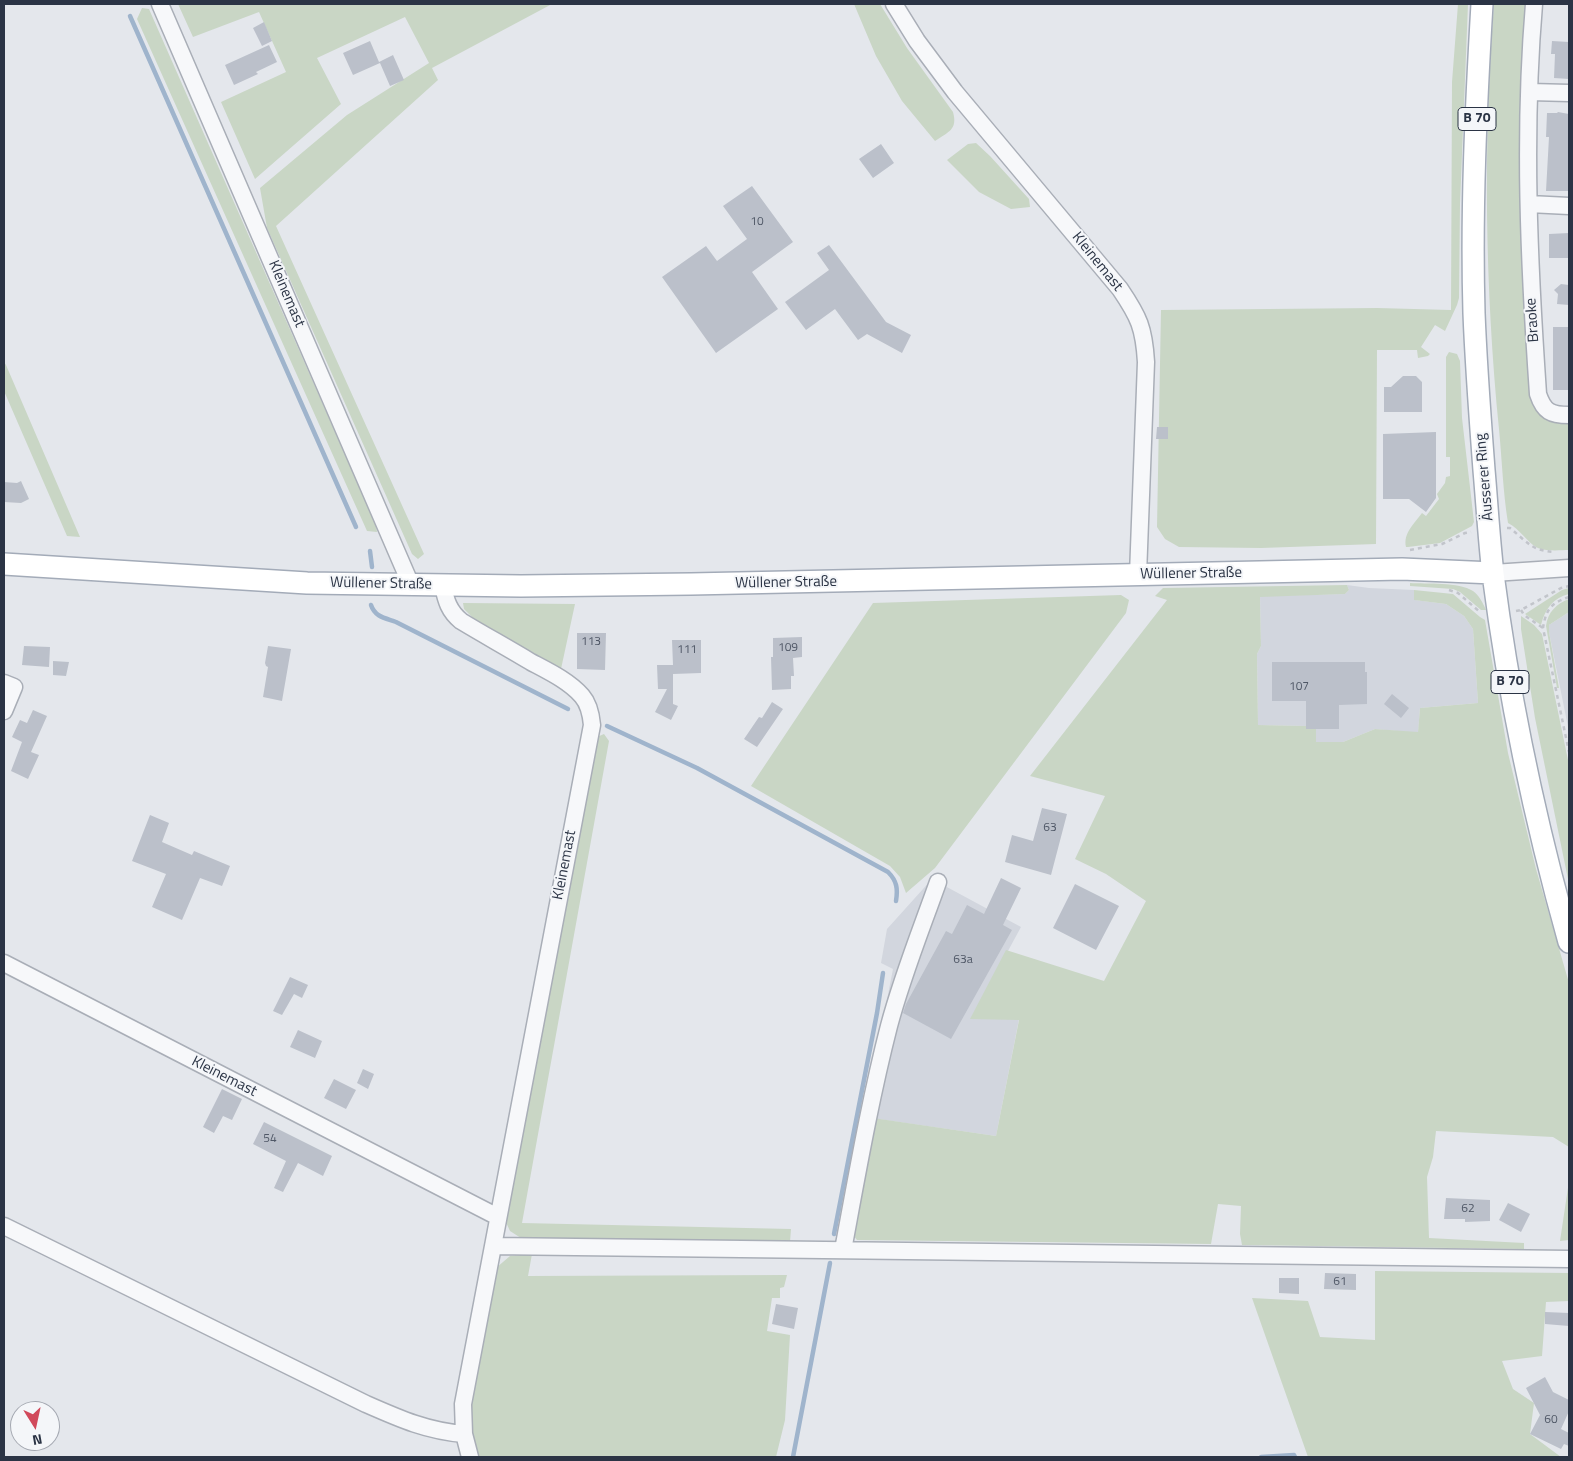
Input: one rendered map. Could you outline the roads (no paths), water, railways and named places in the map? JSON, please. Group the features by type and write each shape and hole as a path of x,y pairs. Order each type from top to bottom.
{"main road":[{"name":"Äusserer Ring","path":"1482,4 1474,234 1474,311 1478,396 1493,573 1508,674 1529,780 1569,942"},
{"name":"Wüllener Straße","path":"4,564 238,580 443,586 605,586 1402,569 1493,573"}],"street":[{"name":"Kleinemast","path":"160,4 411,585"},
{"name":"Kleinemast","path":"894,4 917,41 955,92 1120,289 1136,312 1145,338 1146,362 1138,575"},
{"name":"Braoke","path":"1534,4 1530,92 1529,260 1538,394 1542,405 1550,413 1569,415"},
{"path":"1530,92 1569,93"},
{"path":"1529,204 1569,206"},
{"name":"Wüllener Straße","path":"1493,573 1569,568"},
{"name":"Kleinemast","path":"443,586 447,605 453,615 548,671 572,688 582,696 591,715 589,740 463,1404 464,1434 470,1457"},
{"path":"4,683 14,687 4,711"},
{"path":"843,1250 889,1027 902,983 938,882"},
{"name":"Kleinemast","path":"4,963 498,1217"},
{"path":"4,1226 366,1404 405,1421 441,1432 464,1434"},
{"path":"493,1246 1569,1259"}],"waterway":[{"path":"130,16 356,527"},
{"path":"370,551 372,567"},
{"path":"371,605 375,612 381,616 568,709"},
{"path":"607,726 697,768 888,872 896,885 896,901"},
{"path":"834,1234 883,973"},
{"path":"793,1457 830,1263"},
{"path":"1261,1457 1294,1455 1295,1457"}]}
